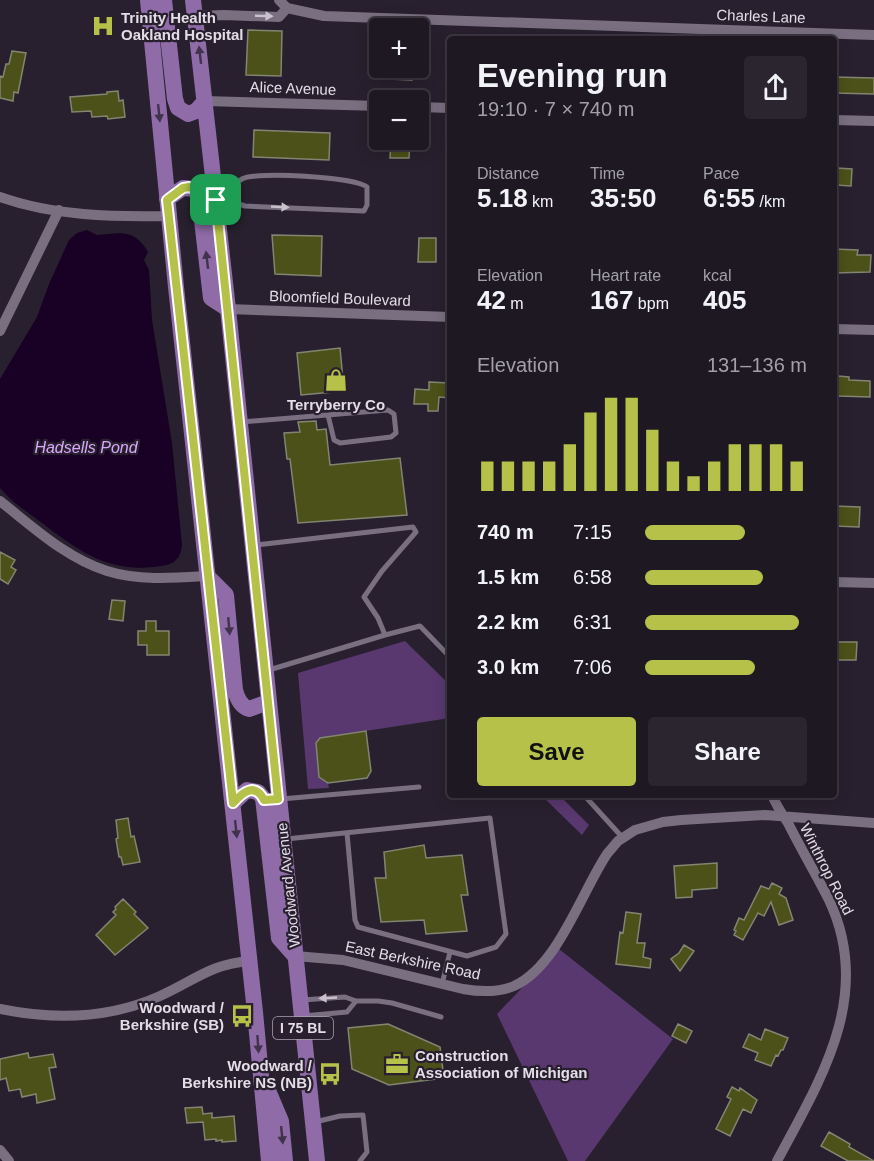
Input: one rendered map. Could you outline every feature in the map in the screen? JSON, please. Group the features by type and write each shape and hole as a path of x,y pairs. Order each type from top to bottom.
{"main road":[{"name":"I 75 BL","path":"148,0 207,576 250,961 269,1161"},
{"path":"164,0 175,99 178,108 188,114 196,111 205,101"},
{"path":"194,8 213,200 211,298 228,309 268,702 271,800"},
{"path":"168,208 183,188 195,189 199,194 213,200"},
{"path":"207,576 226,595 235,690 238,699 243,706 249,709 268,702"},
{"path":"233,803 244,792 251,790 271,800"},
{"name":"Woodward Avenue","path":"271,800 295,956 317,1161"},
{"path":"260,1071 281,1121 285,1161"}],"street":[{"name":"Charles Lane","path":"194,8 224,15 279,17 283,4 324,16 874,35"},
{"name":"Alice Avenue","path":"205,101 369,106"},
{"path":"429,107 447,108"},
{"path":"837,120 874,121"},
{"path":"0,197 32,206 107,216 168,208"},
{"path":"0,331 59,210"},
{"name":"Bloomfield Boulevard","path":"228,309 447,317"},
{"path":"837,329 874,330"},
{"path":"0,501 58,546 82,561 99,568 117,574 150,578 207,576"},
{"path":"837,582 874,583"},
{"name":"Winthrop Road","path":"774,798 834,911 844,947 848,981 842,1022 832,1054 777,1161"},
{"name":"East Berkshire Road","path":"295,956 343,960 477,991 491,991 513,986 524,980 541,964 554,947 602,861 622,837 635,830 663,822 765,815 874,823"},
{"path":"0,1009 66,1016 125,1009 160,996 216,967 250,961"},
{"path":"0,1150 9,1161"}],"lane":[{"path":"258,174 338,179 362,183 367,187 367,205 364,211 245,206 213,200 242,179 258,174"},
{"path":"240,423 328,415 388,410 394,414 396,433 391,436 340,443 334,440 328,415"},
{"path":"251,545 413,527 416,532 388,564 364,597 378,618 385,635"},
{"path":"265,671 420,626 447,654"},
{"path":"271,800 419,787"},
{"path":"587,798 622,837"},
{"path":"276,840 346,833 490,819 506,934 496,947 467,956 358,927 355,920 346,833"},
{"path":"442,984 450,952"},
{"path":"301,1008 345,997 356,1002 392,1003 441,1017"},
{"path":"301,1008 347,1012 356,1002"},
{"path":"313,1122 340,1116 363,1115 367,1152 360,1161"}],"shaded area":[{"path":"405,641 447,682 447,718 320,738 316,743 319,777 328,783 329,788 308,789 298,673"},
{"path":"544,798 562,798 589,825 582,835"},
{"path":"559,949 673,1039 585,1161 568,1161 497,1014"}],"water":[{"name":"Hadsells Pond","path":"87,230 97,235 119,233 132,236 143,244 148,252 144,260 149,270 152,320 172,443 182,545 177,559 165,565 137,568 122,566 108,563 81,551 20,507 0,488 0,379 37,317 69,240 77,233"}],"building":[{"path":"248,30 282,31 281,76 246,75"},
{"path":"12,51 26,53 18,93 14,92 13,101 0,98 0,76 3,77"},
{"path":"837,77 874,78 874,94 837,93"},
{"path":"412,78 412,80 389,79"},
{"path":"118,91 119,101 123,100 125,117 108,119 107,116 92,117 91,111 72,112 70,97"},
{"path":"254,130 330,133 329,160 253,157"},
{"path":"390,150 409,150 409,158 390,158"},
{"path":"837,168 852,169 851,186 837,185"},
{"path":"272,235 322,236 321,276 275,274"},
{"path":"419,238 436,238 436,262 418,262"},
{"path":"837,249 858,250 857,255 871,255 870,272 837,273"},
{"path":"340,348 344,391 301,395 297,353"},
{"path":"838,376 849,377 849,380 870,381 870,397 838,396"},
{"path":"429,382 447,383 447,398 439,397 438,411 428,411 428,404 414,404 415,389 429,390"},
{"path":"316,421 317,430 326,429 330,465 400,458 407,515 298,523 290,459 287,459 284,433 300,432 298,422"},
{"path":"837,506 860,507 859,527 837,526"},
{"path":"0,552 15,560 11,567 16,570 8,584 0,579"},
{"path":"112,600 125,601 123,621 109,619"},
{"path":"146,621 156,621 156,631 169,631 169,655 147,655 147,645 138,645 138,631 146,631"},
{"path":"837,642 857,642 856,660 837,660"},
{"path":"366,731 371,771 367,778 328,783 319,777 316,743 320,738"},
{"path":"128,818 131,837 134,836 140,862 123,865 116,839 118,838 116,820"},
{"path":"424,845 426,858 462,855 468,895 461,895 467,931 426,934 424,920 381,922 375,878 386,878 384,852"},
{"path":"717,863 717,888 692,890 692,897 676,898 674,866"},
{"path":"772,883 782,888 779,894 786,898 793,920 779,925 771,902 764,916 758,913 743,940 734,935 739,918 744,920 761,886 769,889"},
{"path":"123,899 148,928 115,955 96,935 116,915 113,912 115,907"},
{"path":"626,912 641,914 637,943 645,943 643,957 651,959 650,968 616,964 620,932 623,933"},
{"path":"684,945 694,951 680,971 671,959"},
{"path":"388,1024 440,1047 444,1078 389,1085 352,1069 348,1028"},
{"path":"678,1024 692,1031 686,1043 672,1036"},
{"path":"765,1029 788,1038 783,1050 778,1056 776,1055 771,1066 755,1060 758,1053 743,1047 749,1034 761,1040"},
{"path":"28,1053 29,1058 53,1054 56,1067 49,1068 55,1099 37,1103 36,1094 22,1097 20,1089 9,1091 6,1078 0,1080 0,1059"},
{"path":"732,1087 739,1091 740,1088 757,1100 751,1113 743,1109 730,1136 716,1129 731,1099 727,1097"},
{"path":"202,1107 203,1114 212,1113 212,1118 234,1116 236,1141 205,1140 203,1122 187,1123 185,1108"},
{"path":"829,1132 874,1161 848,1161 821,1146"}],"place":[{"name":"Trinity Health Oakland Hospital","path":"103,26"},
{"name":"Terryberry Co","path":"336,380"},
{"name":"Woodward / Berkshire (SB)","path":"242,1016"},
{"name":"Construction Association of Michigan","path":"397,1064"},
{"name":"Woodward / Berkshire NS (NB)","path":"330,1074"}],"route":[{"path":"189,187 195,189 199,194 200,202 216,200 278,799 264,800 262,795 255,790 247,790 233,803 167,200 183,188 189,187"}]}
